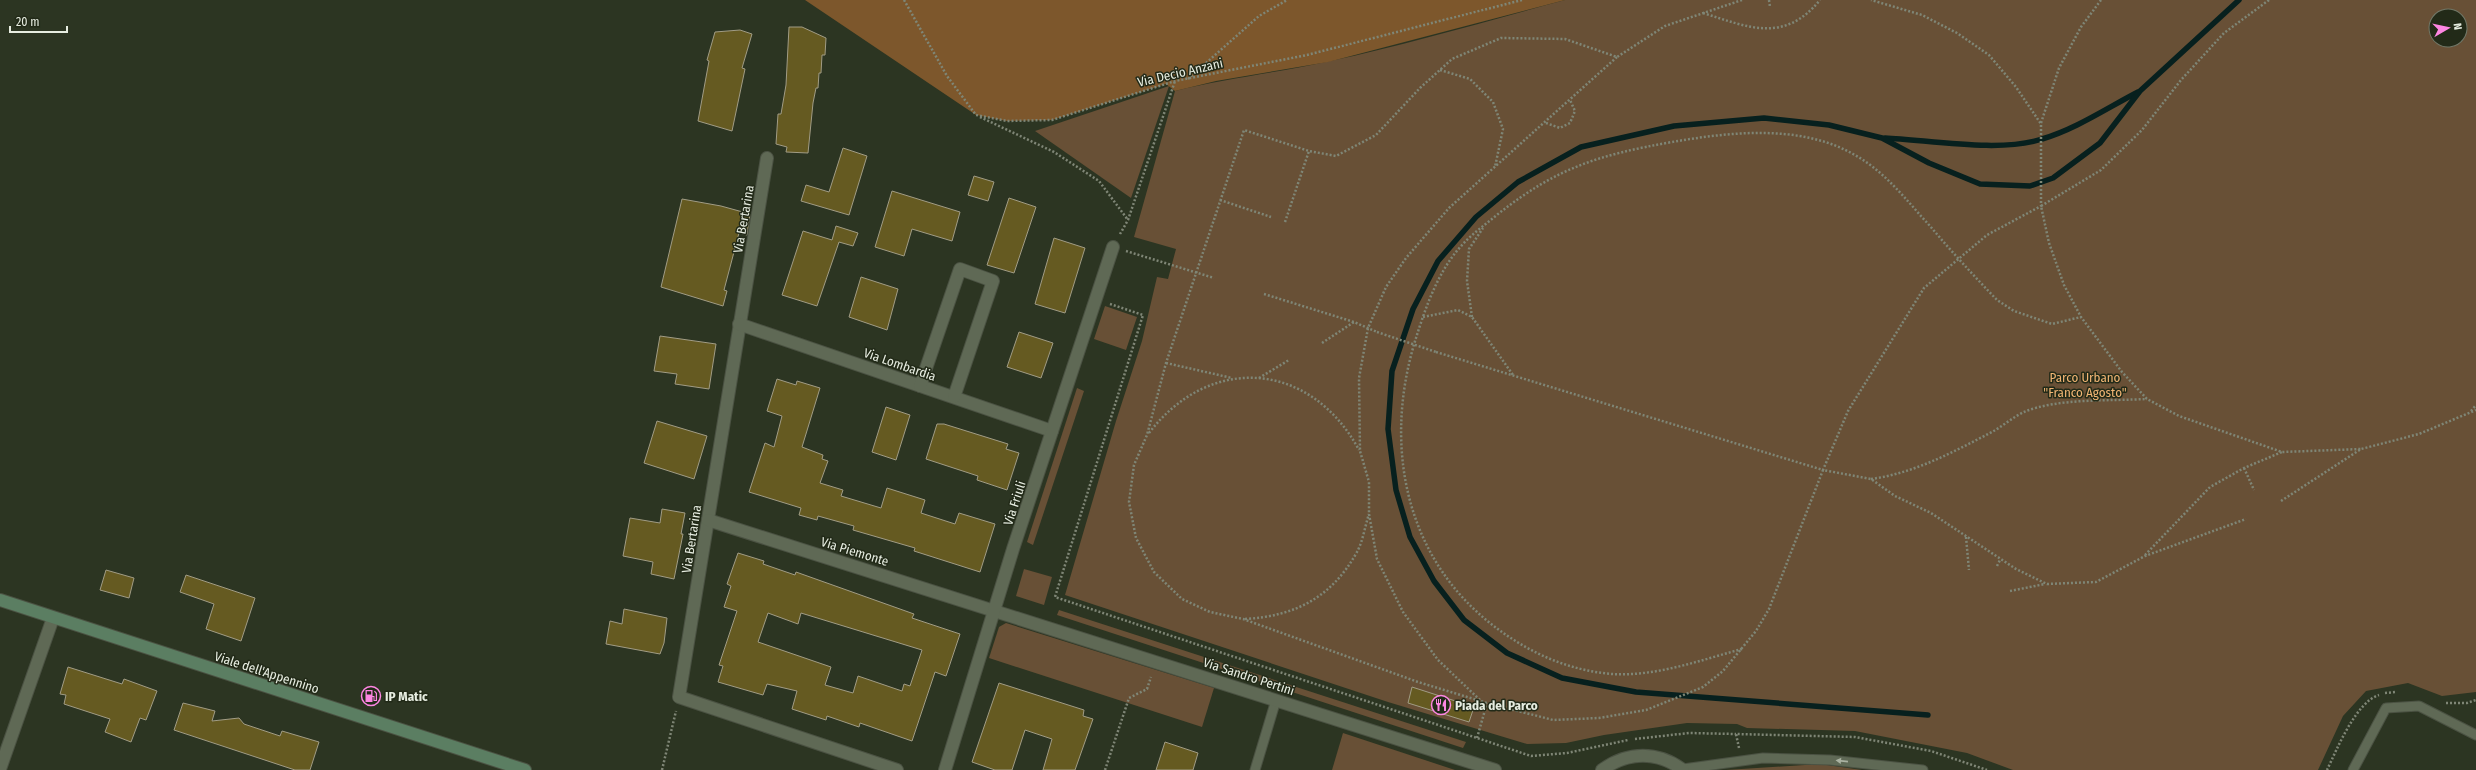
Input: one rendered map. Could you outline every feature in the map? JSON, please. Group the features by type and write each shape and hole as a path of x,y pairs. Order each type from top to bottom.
{"main road":[{"name":"Viale dell'Appennino","path":"0,600 525,770"}],"street":[{"name":"Via Bertarina","path":"679,697 767,158"},
{"name":"Via Friuli","path":"945,770 994,609 1113,247"},
{"path":"920,386 960,269 993,281 954,397"},
{"name":"Via Lombardia","path":"739,324 1052,431"},
{"name":"Via Piemonte","path":"708,520 994,609"},
{"name":"Via Sandro Pertini","path":"994,609 1495,770"},
{"path":"0,769 53,618"},
{"path":"679,697 897,770"},
{"path":"1602,770 1613,762 1630,756 1649,755 1667,760 1683,770"}],"lane":[{"path":"1255,770 1276,700"},
{"path":"2353,770 2386,708 2419,706 2476,735"},
{"path":"1683,770 1763,758 1830,760 1923,770"}],"path":[{"path":"904,0 947,76 976,116 1054,152 1099,181 1128,220"},
{"path":"1188,80 1259,16 1287,0"},
{"name":"Via Decio Anzani","path":"976,116 1007,121 1052,120 1175,81 1188,80 1307,55 1522,0"},
{"path":"1360,451 1359,378 1368,328 1386,287 1406,258 1448,208 1546,123 1617,57 1665,26 1702,12 1742,0"},
{"path":"1769,0 1770,7"},
{"path":"1702,12 1753,28 1775,29 1794,23 1820,0"},
{"path":"1871,0 1922,15 1957,33 1989,55 2016,87 2041,124"},
{"path":"2101,0 2081,26 2059,68 2041,124 2041,206 2049,243 2064,284 2081,317 2122,372 2147,399 2179,416 2282,452"},
{"path":"1617,57 1565,39 1501,38 1452,59 1420,88 1376,135 1336,156 1309,151 1244,130 1166,364 1147,435 1134,465 1129,502 1136,538 1154,572 1182,599 1210,612 1243,619 1388,672 1487,703 1553,720 1599,718 1646,710 1703,687 1723,671 1743,648 1756,631 1769,609 1823,470 1848,411 1924,288 1987,235 2041,206 2101,170 2142,130 2181,80 2224,33 2269,0"},
{"path":"1440,70 1470,79 1493,102 1503,129 1494,168"},
{"path":"1175,81 1128,220 1113,247 1214,278"},
{"path":"1546,123 1560,128 1570,123 1575,111 1570,100"},
{"path":"1743,648 1656,670 1616,674 1573,668 1532,651 1490,625 1456,592 1418,529 1407,493 1400,438 1405,373 1423,318 1438,281 1462,246 1486,224 1526,192 1562,171 1612,154 1700,137 1780,133 1821,140 1854,154 1886,177 1997,300 2014,311 2052,324 2081,317"},
{"path":"1285,222 1309,151"},
{"path":"1220,200 1271,217"},
{"path":"1486,224 1469,249 1467,281 1472,317 1514,376"},
{"path":"1264,294 1354,322 1377,332 1436,352 1514,376 1823,470 1871,479 1896,476 1923,466 1994,431 2024,412 2068,403 2147,399"},
{"path":"1095,299 1143,314 1055,597 1530,756 1568,753 1616,742 1689,732 1854,737 1931,751 1988,770"},
{"path":"1423,318 1458,310 1472,317"},
{"path":"1322,343 1354,322"},
{"path":"1259,378 1289,360"},
{"path":"1166,364 1234,378 1259,378 1294,386 1328,407 1348,429 1360,451 1369,482 1369,514 1377,559 1403,612 1438,660 1481,701"},
{"path":"1147,435 1164,414 1189,394 1211,384 1234,378"},
{"path":"2470,411 2476,405"},
{"path":"2145,556 2210,487 2244,468 2282,452 2361,449 2419,434 2470,411 2476,410"},
{"path":"2281,501 2361,449"},
{"path":"2244,468 2254,490"},
{"path":"1871,479 1895,496 1931,513 2000,560 2047,584"},
{"path":"1243,619 1272,617 1307,605 1325,593 1340,578 1358,551 1369,514"},
{"path":"2010,591 2047,584 2096,582 2145,556 2246,519"},
{"path":"1966,537 1969,570"},
{"path":"1997,566 2000,560"},
{"path":"1105,770 1129,698 1147,689 1156,661"},
{"path":"662,770 679,697"},
{"path":"1477,738 1487,703"},
{"path":"1736,734 1742,761"}],"green space":[{"name":"Parco Urbano \"Franco Agosto\"","path":"1565,0 2476,0 2476,692 2442,696 2408,683 2366,691 2343,716 2318,770 2013,770 1967,753 1855,731 1747,728 1737,724 1687,723 1604,735 1566,743 1527,744 1388,702 1065,595 1116,421 1142,341 1157,277 1168,279 1176,249 1134,237 1175,91 1311,65 1419,40"},
{"path":"1169,86 1131,198 1035,131"},
{"path":"1105,306 1137,317 1126,350 1094,339"},
{"path":"1077,388 1084,391 1033,545 1027,542"},
{"path":"1024,569 1052,577 1044,605 1016,596"},
{"path":"1059,610 1466,742 1463,748 1057,615"},
{"path":"1006,623 1214,688 1202,727 989,658 999,627"},
{"path":"1343,733 1455,770 1332,770"},
{"path":"1820,764 1862,770 1726,770"}],"shaded area":[{"path":"805,0 1565,0 1328,62 1216,81 1175,91 1166,84 1052,120 1007,121 976,115"}],"building":[{"path":"789,27 802,27 826,38 825,55 822,55 821,73 819,73 818,88 816,88 813,103 808,153 786,152 787,147 776,144 778,114 781,114 786,85"},
{"path":"740,30 752,34 742,68 745,69 732,131 698,121 709,61 707,60 715,32"},
{"path":"843,148 867,156 849,215 801,201 806,185 829,192"},
{"path":"974,176 994,182 988,201 968,195"},
{"path":"892,191 960,212 952,241 912,229 904,256 875,247"},
{"path":"1009,198 1036,207 1014,273 987,265"},
{"path":"682,199 721,206 750,214 747,235 739,233 724,290 727,291 723,306 661,287"},
{"path":"836,226 858,233 853,246 839,242 817,306 782,295 803,231 832,240"},
{"path":"1054,238 1085,248 1065,313 1035,304"},
{"path":"861,277 898,289 887,330 849,317"},
{"path":"1019,332 1053,343 1041,378 1007,367"},
{"path":"660,336 716,344 709,389 675,384 677,374 654,371"},
{"path":"777,379 796,385 797,381 820,388 802,447 823,455 822,459 828,461 820,483 843,490 841,496 881,508 887,488 925,500 921,513 955,524 959,513 995,524 980,572 914,551 915,548 853,530 854,526 818,516 817,520 799,515 801,508 749,492 765,443 774,447 782,416 767,411"},
{"path":"886,407 910,415 896,460 872,452"},
{"path":"657,421 707,436 694,479 644,463"},
{"path":"937,424 944,424 1008,444 1006,449 1019,453 1007,490 977,480 978,476 926,459"},
{"path":"662,509 685,513 681,534 683,534 674,579 651,574 653,562 623,556 630,518 660,523"},
{"path":"738,553 764,561 763,564 795,575 796,572 914,614 912,618 960,634 946,676 935,672 912,741 860,723 859,727 827,716 826,720 792,709 797,691 767,684 763,695 718,682 723,666 719,665 737,611 724,607 731,586 727,584","holes":["768,613 798,624 801,613 922,650 910,686 904,684 902,691 858,676 853,693 825,685 831,667 758,642"]},
{"path":"106,570 134,578 129,598 100,590"},
{"path":"186,575 255,598 241,641 206,629 214,604 180,592"},
{"path":"624,609 667,618 664,643 660,654 606,644 610,621 622,624"},
{"path":"68,667 122,684 124,679 157,691 146,720 140,718 131,742 105,732 110,719 64,704 66,695 60,694"},
{"path":"999,683 1084,710 1083,716 1093,719 1075,770 1043,770 1052,739 1025,730 1012,770 995,770 972,762"},
{"name":"Piada del Parco","path":"1412,687 1474,707 1469,722 1408,703"},
{"path":"183,703 215,711 212,721 239,718 244,724 280,736 282,731 319,742 310,770 295,770 174,730"},
{"path":"1165,742 1198,753 1193,770 1156,770"}],"waterway":[{"path":"1928,715 1636,692 1562,678 1507,653 1464,620 1434,581 1410,537 1396,490 1388,429 1392,371 1413,309 1438,261 1476,217 1518,182 1581,147 1674,126 1764,118 1829,125 1882,138 1929,163 1980,184 2030,186 2053,178 2100,143 2140,91 2239,0"},
{"path":"1885,138 1986,145 2025,143 2055,135 2067,130 2138,92"}],"place":[{"name":"IP Matic","path":"371,696"},
{"name":"Piada del Parco","path":"1441,705"}]}
